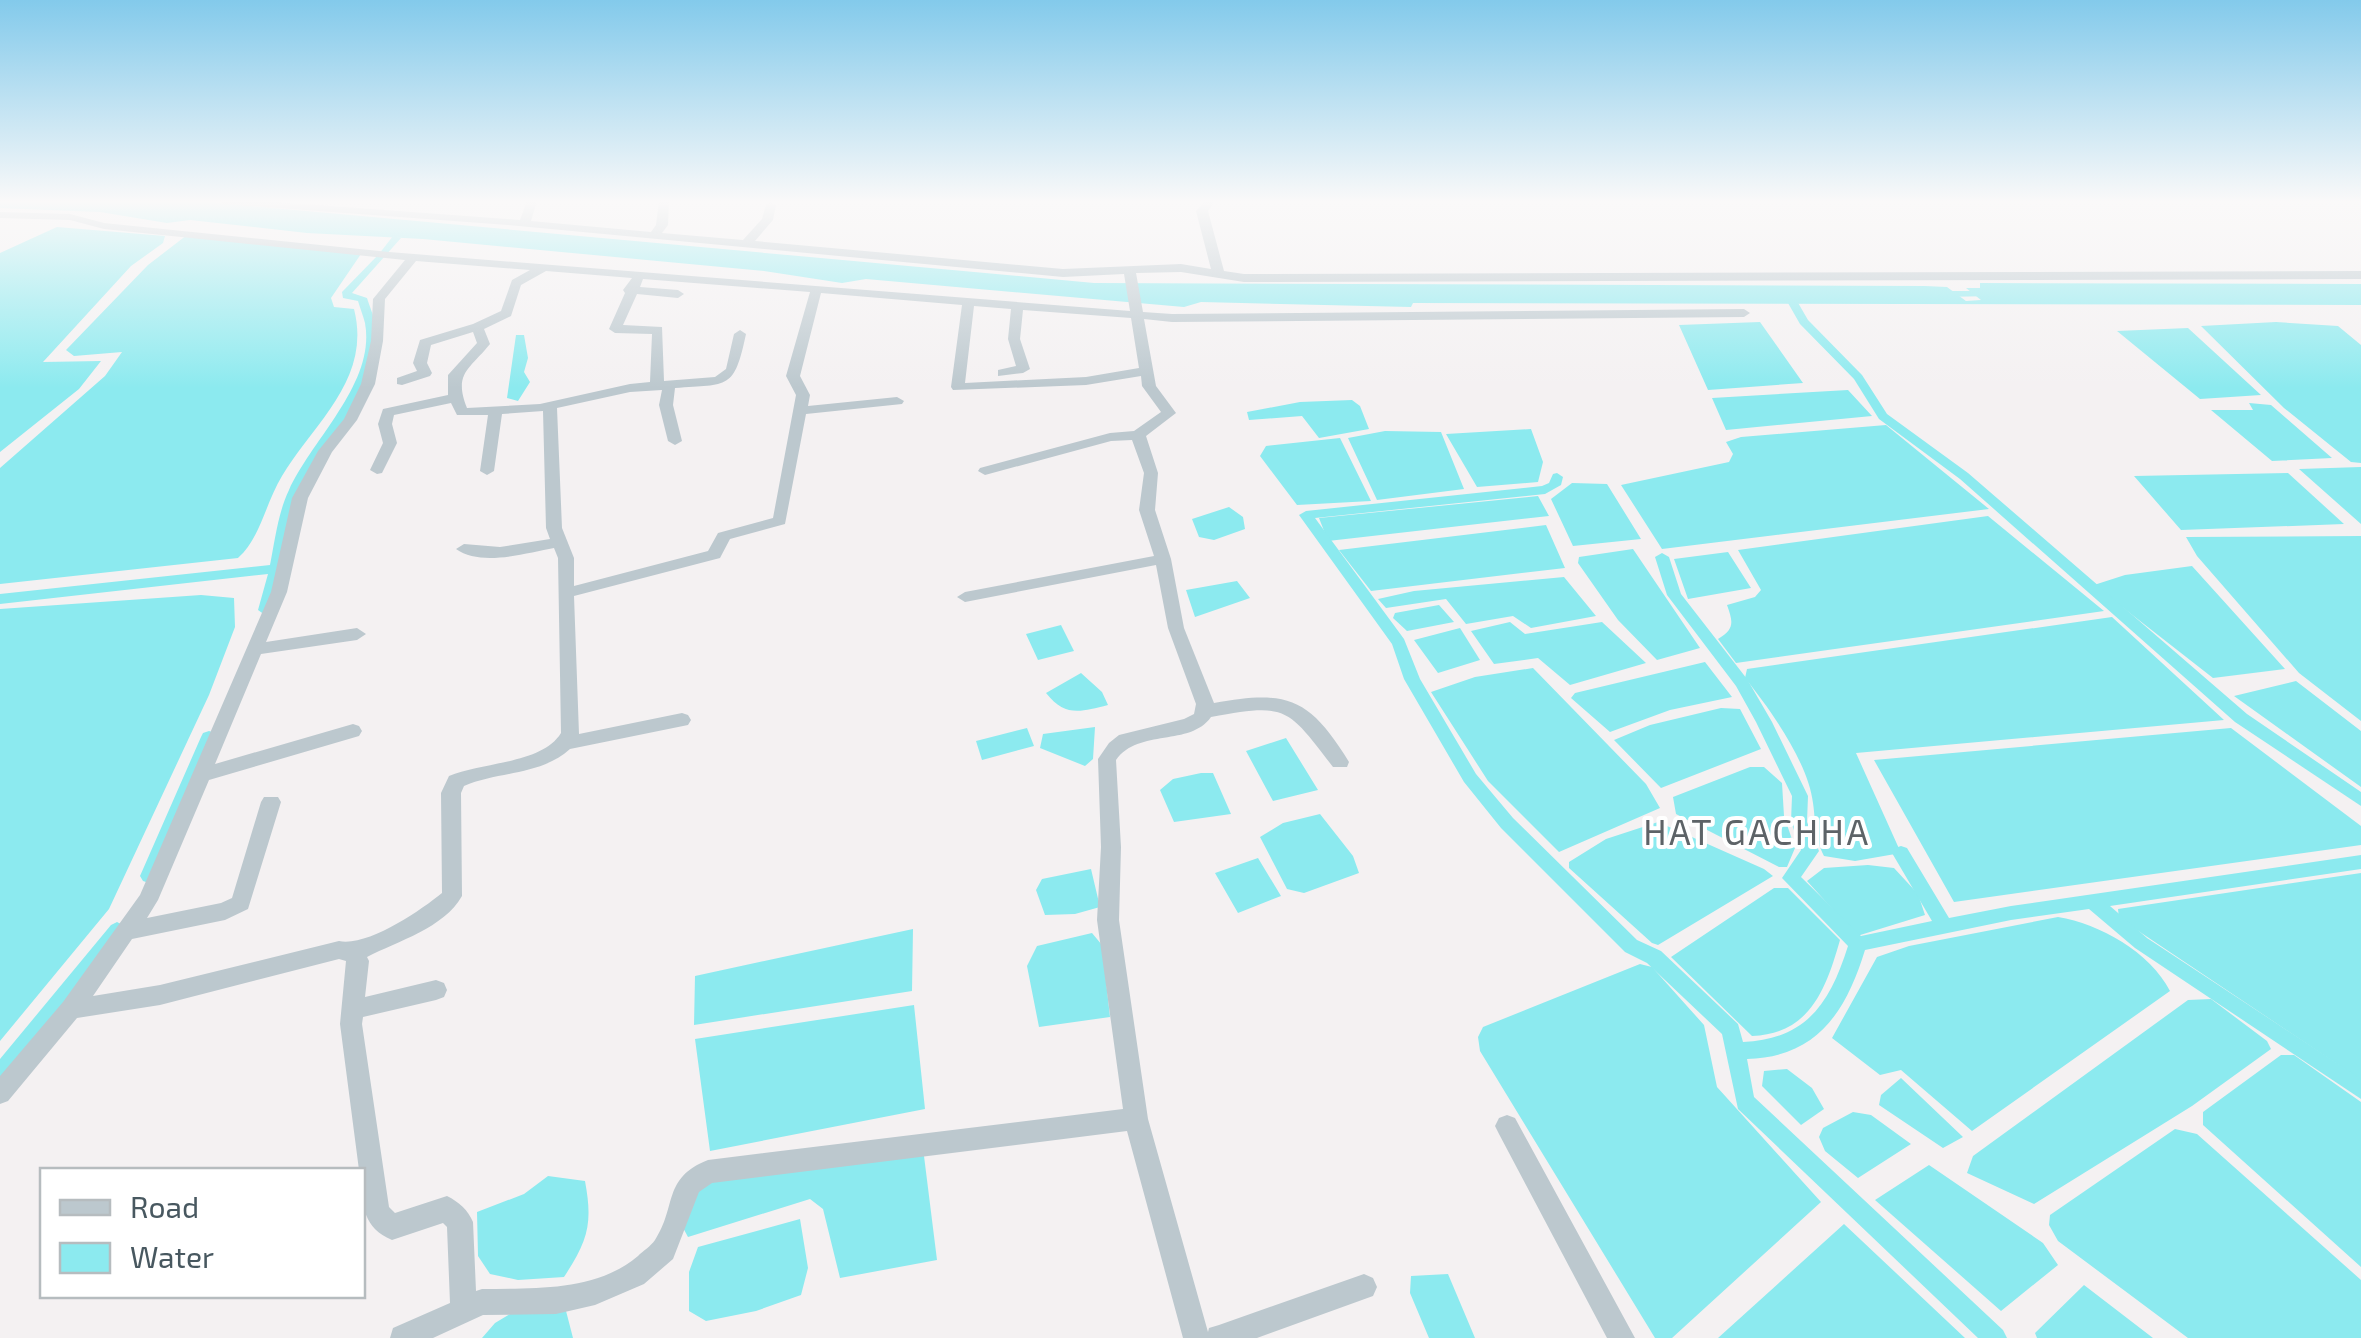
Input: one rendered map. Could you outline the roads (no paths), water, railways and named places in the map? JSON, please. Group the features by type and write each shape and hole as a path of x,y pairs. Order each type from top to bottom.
{"street":[{"path":"0,1093 71,1009 148,900 279,592 300,498 368,384 379,299 407,263"},
{"path":"521,263 1018,309 1500,318 1744,313"},
{"path":"962,263 1062,273 1218,272 1244,278 2361,276"},
{"path":"1216,263 1218,272"},
{"path":"402,381 425,373 420,363 425,343 507,313 516,283 548,265"},
{"path":"985,471 1110,436 1138,435 1169,413 1150,386 1130,273"},
{"path":"639,275 614,329 658,330 663,386 675,440"},
{"path":"629,290 678,294"},
{"path":"566,593 714,554 724,536 776,524 783,514 803,395 793,376 816,290"},
{"path":"968,304 958,387 1086,382 1148,371"},
{"path":"958,377 1023,369 1014,339 1018,309"},
{"path":"476,327 484,344 457,368 456,398 462,412 550,406 603,393 725,379 732,370 740,334"},
{"path":"376,470 390,444 385,424 388,412 456,398"},
{"path":"798,412 897,401"},
{"path":"71,1009 142,998 339,950 352,953 428,917 452,896 455,886 451,792 456,780 479,771 552,756 566,743 570,733 566,558 554,528 550,406"},
{"path":"487,471 496,410"},
{"path":"1138,435 1150,463 1147,510 1163,559 1176,628 1200,687 1203,712"},
{"path":"464,550 500,552 559,542"},
{"path":"964,597 1163,559"},
{"path":"256,650 357,634"},
{"path":"1196,1338 1136,1119 1108,920 1108,759 1127,737 1192,725 1203,712 1268,700 1286,703 1300,711 1340,762"},
{"path":"566,743 682,720"},
{"path":"200,775 262,760 303,741 353,731"},
{"path":"124,932 241,904 271,802"},
{"path":"352,953 358,961 352,1010 376,1214 392,1227 435,1211 447,1209 455,1214 460,1222 463,1308"},
{"path":"352,1010 436,990"},
{"path":"404,1338 482,1302 579,1296 636,1275 664,1250 690,1184 708,1172 1136,1119"},
{"path":"1508,1126 1622,1338"},
{"path":"1219,1338 1364,1287"}],"water":[{"path":"0,263 135,263 43,362 101,361 79,389 0,452"},
{"path":"355,263 331,298 334,307 354,309 357,334 348,379 282,476 252,541 238,558 0,584 0,468 105,376 122,352 74,356 66,350 148,265"},
{"path":"683,263 880,263 1094,283 1925,286 1947,287 1966,301 1981,300 1966,288 1980,288 1980,283 2361,284 2361,305 1413,303 1411,307 1201,302 1184,307 866,279 842,283"},
{"path":"1760,322 1803,383 1708,390 1679,325"},
{"path":"2276,322 2338,326 2361,345 2361,463 2351,462 2284,408 2201,326"},
{"path":"2188,328 2261,395 2200,399 2117,331"},
{"path":"516,335 524,335 528,358 524,372 530,382 518,401 507,398"},
{"path":"1848,390 1872,416 1726,430 1712,398"},
{"path":"1352,400 1360,406 1369,429 1319,438 1302,416 1249,420 1247,412 1300,402"},
{"path":"2249,403 2271,405 2332,458 2272,461 2211,410 2253,410"},
{"path":"1886,425 1989,509 1662,549 1621,485 1729,462 1733,454 1726,442 1741,437"},
{"path":"1531,429 1543,462 1538,482 1477,487 1446,434"},
{"path":"1385,431 1441,432 1464,489 1377,500 1348,438"},
{"path":"1340,438 1371,501 1297,505 1260,456 1266,446"},
{"path":"2361,467 2361,524 2299,469"},
{"path":"2288,473 2344,524 2181,530 2134,476"},
{"path":"1572,483 1607,484 1641,539 1573,546 1551,499"},
{"path":"1538,496 1549,516 1328,541 1319,518"},
{"path":"1229,507 1243,517 1245,529 1214,540 1199,537 1192,519"},
{"path":"1988,516 2104,611 1736,663 1718,639 1731,625 1727,605 1755,597 1761,590 1738,550"},
{"path":"1546,525 1565,568 1371,591 1339,550"},
{"path":"2361,536 2361,721 2299,673 2197,556 2186,537"},
{"path":"1633,549 1700,648 1657,660 1618,620 1578,563 1579,557"},
{"path":"1728,552 1751,588 1688,599 1674,559"},
{"path":"2192,566 2285,669 2213,678 2094,585 2125,575"},
{"path":"1564,577 1596,616 1531,628 1513,616 1466,624 1446,599 1386,608 1378,599 1414,591"},
{"path":"1237,581 1250,598 1195,617 1186,590"},
{"path":"201,595 234,598 235,627 209,695 109,909 0,1041 0,609"},
{"path":"1439,605 1454,622 1407,631 1393,618 1395,613"},
{"path":"2112,617 2224,720 1856,753 1901,853 1855,861 1824,856 1804,771 1776,720 1745,678 1747,669"},
{"path":"1510,622 1525,634 1602,622 1646,663 1570,685 1538,658 1494,664 1471,631"},
{"path":"1061,625 1074,651 1038,660 1026,634"},
{"path":"1460,628 1480,660 1438,673 1414,640"},
{"path":"1705,662 1732,697 1670,710 1610,732 1571,698 1575,693"},
{"path":"1533,668 1646,784 1660,808 1559,852 1488,781 1431,692 1475,677"},
{"path":"1081,673 1102,692 1108,705 1074,711 1060,706 1046,693"},
{"path":"2296,681 2361,731 2361,787 2234,696"},
{"path":"1721,708 1740,709 1761,749 1661,788 1614,740 1650,725"},
{"path":"1095,727 1093,759 1085,766 1040,748 1043,734"},
{"path":"1027,728 1034,746 982,760 976,741"},
{"path":"2231,728 2361,826 2361,845 1954,902 1874,760"},
{"path":"1286,738 1318,790 1273,801 1246,751"},
{"path":"1750,767 1764,767 1782,783 1784,816 1795,848 1787,867 1779,867 1676,814 1673,797"},
{"path":"1213,773 1231,814 1174,822 1160,790 1173,779"},
{"path":"1320,814 1353,856 1359,873 1304,893 1287,889 1260,837 1283,823"},
{"path":"1658,822 1773,876 1658,945 1652,943 1569,868 1569,862 1606,839"},
{"path":"1258,858 1281,896 1238,913 1215,873"},
{"path":"1824,868 1894,868 1918,894 1925,915 1857,936 1807,881"},
{"path":"1091,869 1100,907 1075,914 1045,915 1036,890 1042,879"},
{"path":"2361,873 2361,1080 2119,918 2118,909"},
{"path":"1774,888 1788,888 1840,940 1829,975 1802,1018 1772,1033 1752,1036 1671,957"},
{"path":"2058,917 2090,926 2122,942 2150,964 2170,991 1972,1131 1901,1070 1880,1075 1832,1038 1877,957 1909,946"},
{"path":"913,929 912,991 694,1025 695,976"},
{"path":"1092,933 1102,945 1110,1017 1039,1027 1027,966 1037,946"},
{"path":"1640,964 1652,967 1704,1025 1717,1087 1821,1202 1672,1338 1655,1338 1480,1051 1478,1037 1483,1027"},
{"path":"2211,999 2267,1041 2271,1049 2192,1106 2034,1204 1967,1173 1973,1156 2188,1000"},
{"path":"914,1005 925,1109 710,1151 695,1039"},
{"path":"2281,1055 2294,1055 2361,1102 2361,1267 2203,1125 2203,1112"},
{"path":"1787,1069 1812,1088 1824,1109 1801,1125 1762,1086 1764,1071"},
{"path":"1901,1078 1963,1137 1943,1148 1879,1105 1881,1095"},
{"path":"1853,1112 1871,1115 1911,1144 1858,1178 1825,1151 1819,1137 1823,1128"},
{"path":"2175,1129 2197,1134 2361,1280 2361,1338 2188,1338 2058,1241 2049,1225 2050,1215"},
{"path":"923,1148 937,1260 840,1278 823,1209 810,1199 688,1237 681,1224 700,1184"},
{"path":"1929,1165 2043,1243 2058,1265 2001,1311 1875,1200"},
{"path":"548,1176 585,1181 588,1221 572,1264 564,1277 518,1280 490,1274 478,1256 477,1212 524,1194"},
{"path":"800,1219 808,1268 801,1295 756,1311 706,1321 689,1311 689,1272 698,1247"},
{"path":"1844,1224 1965,1338 1718,1338"},
{"path":"1448,1274 1475,1338 1429,1338 1410,1293 1411,1276"},
{"path":"2084,1285 2153,1338 2037,1338 2035,1333"},
{"path":"525,1305 565,1307 573,1338 482,1338 495,1323"}],"waterway":[{"path":"265,610 295,491 363,375 371,325 362,298 347,296 347,292 373,263"},
{"path":"1940,294 1992,294"},
{"path":"1793,303 1804,322 1858,377 1883,416 1964,476 2241,718 2361,800"},
{"path":"1557,477 1555,485 1545,490 1306,515 1399,643 1412,679 1470,778 1507,823 1631,946 1654,957 1731,1030 1735,1051"},
{"path":"1662,557 1674,595 1742,683 1800,796 1799,822 1810,851 1791,878 1858,944"},
{"path":"0,599 276,569"},
{"path":"149,876 209,737"},
{"path":"1901,853 1944,925"},
{"path":"1858,944 2011,913 2361,862"},
{"path":"2093,902 2141,943 2361,1090"},
{"path":"0,1074 117,930"},
{"path":"1735,1051 1783,1045 1818,1024 1841,989 1858,944"},
{"path":"1735,1051 1745,1102 1995,1338"}],"district":[{"name":"HAT GACHHA","path":"1757,831"}]}
